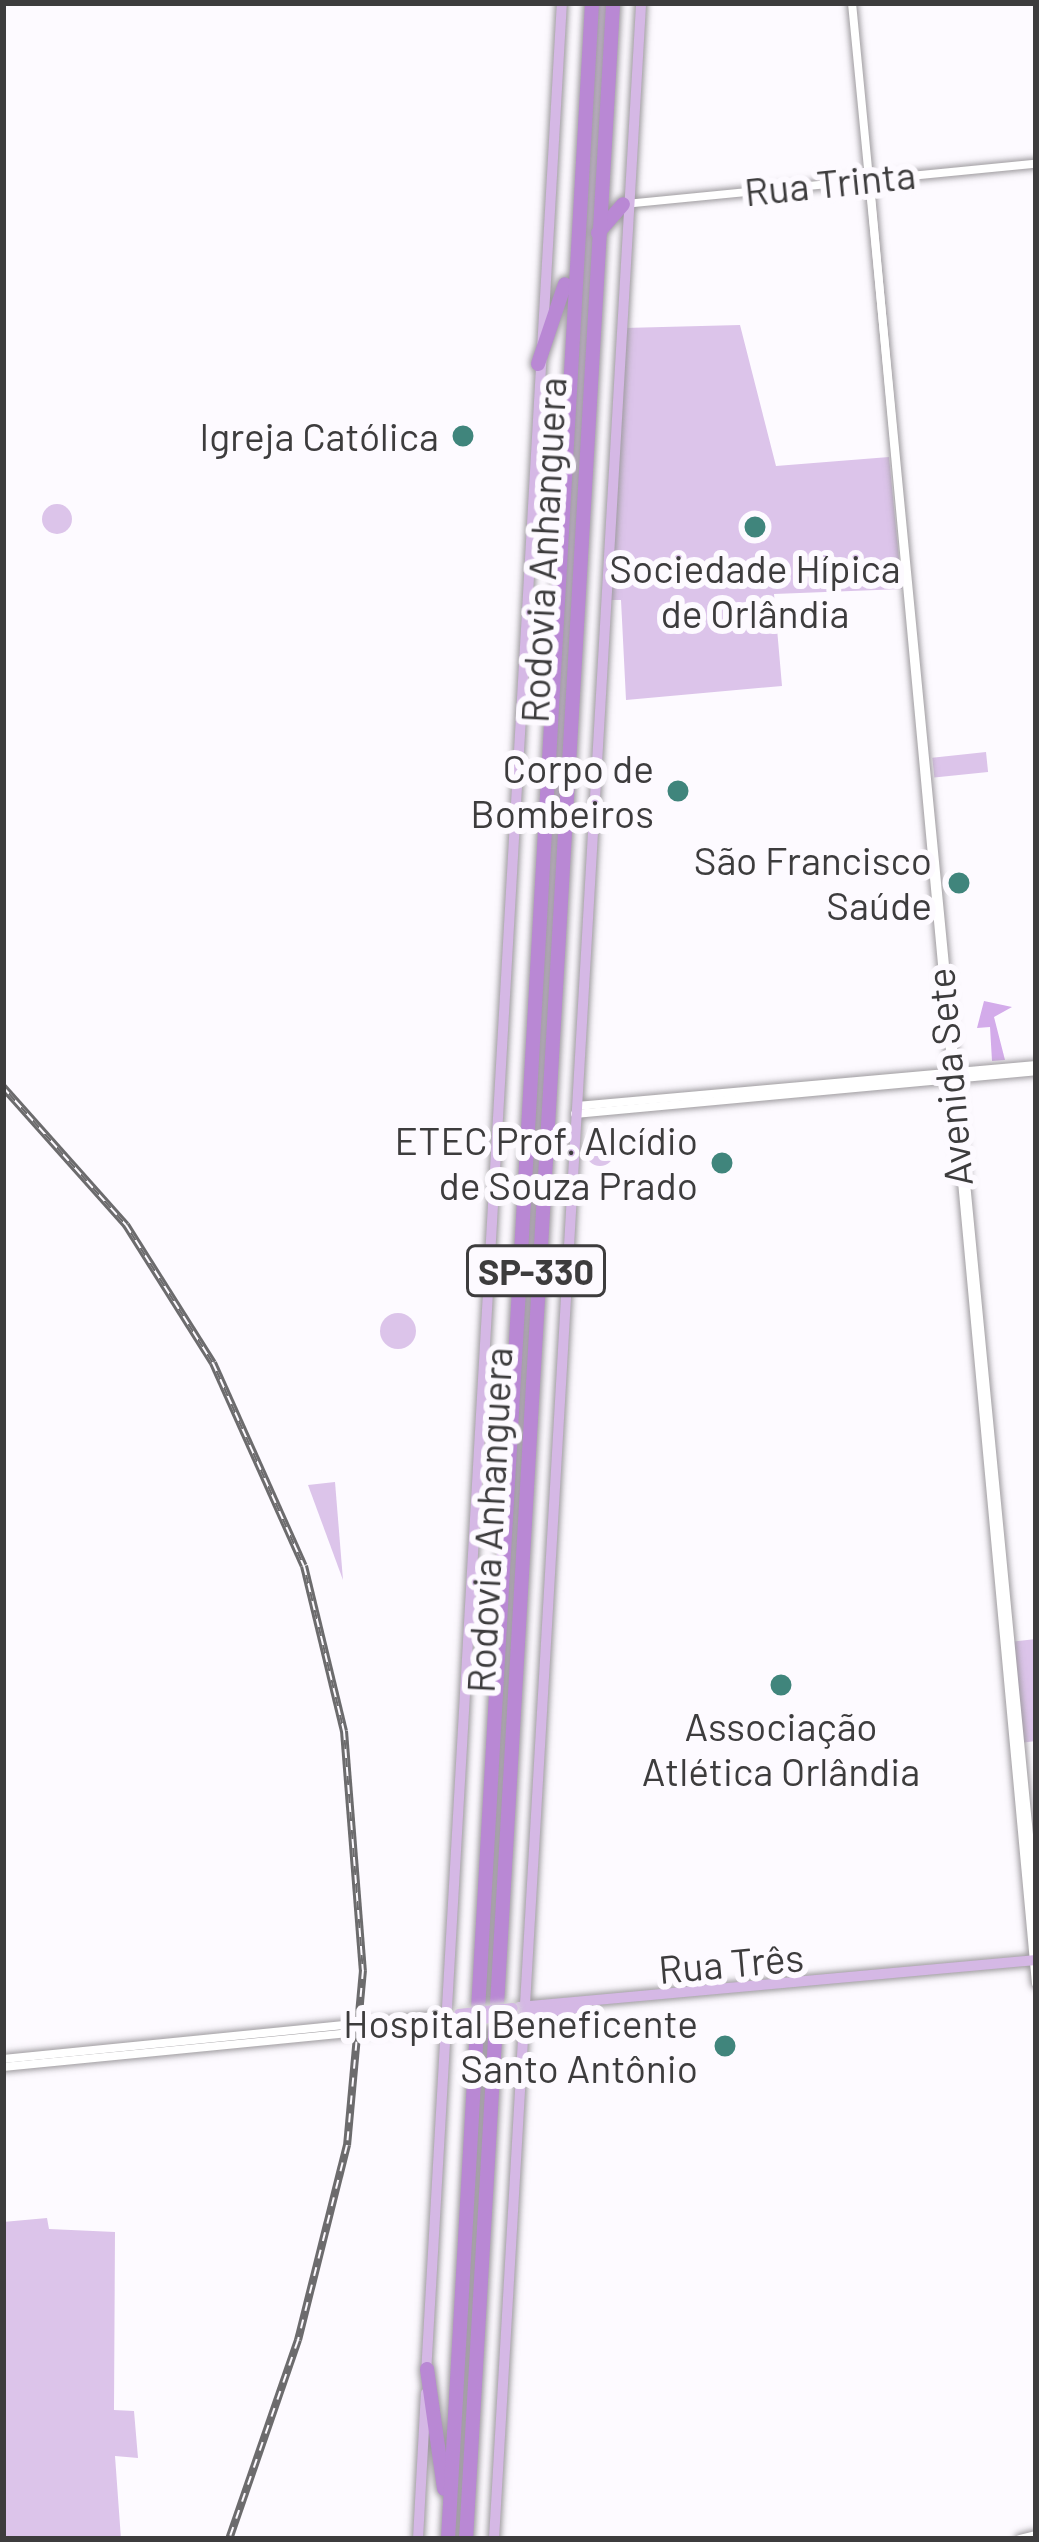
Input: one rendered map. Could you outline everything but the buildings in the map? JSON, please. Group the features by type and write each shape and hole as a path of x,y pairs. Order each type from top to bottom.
{"highway":[{"name":"Rodovia Anhanguera","path":"448,2535 574,244 592,3"},
{"name":"Rodovia Anhanguera","path":"466,2539 591,268 613,3"},
{"path":"591,268 601,222 623,204"},
{"path":"538,364 574,244"},
{"path":"427,2369 448,2535"}],"main road":[{"path":"418,2539 454,2018 538,364 562,3"},
{"path":"494,2538 518,2011 574,1110 623,204 640,3"},
{"name":"Rua Três","path":"454,2018 1035,1963"}],"street":[{"name":"Avenida Sete","path":"852,3 1036,1983"},
{"name":"Rua Trinta","path":"623,204 870,176 1036,164"},
{"path":"574,1110 1036,1068"},
{"name":"Avenida Sete","path":"952,1075 1036,1908"},
{"name":"Rua Três","path":"3,2063 454,2018"},
{"path":"1020,2539 1036,2535"}],"shaded area":[{"path":"595,3 608,3 462,2539 452,2539"},
{"name":"Sociedade Hípica de Orlândia","path":"740,325 776,466 889,457 902,589 774,594 782,686 626,700 621,600 610,600 624,328"},
{"path":"57,504 72,519 57,534 42,519"},
{"path":"986,752 988,772 934,778 932,758"},
{"path":"984,1001 1012,1007 994,1017 1005,1060 992,1061 990,1027 977,1028"},
{"path":"600,1138 610,1142 614,1152 610,1162 600,1166 590,1162 586,1152 590,1142"},
{"path":"398,1313 411,1318 416,1331 411,1344 398,1349 385,1344 380,1331 385,1318"},
{"path":"335,1482 343,1580 308,1485"},
{"path":"1036,1639 1036,1741 1020,1743 1010,1642"},
{"path":"47,2218 49,2229 115,2232 114,2410 134,2411 138,2458 115,2456 121,2539 3,2539 3,2222"}],"railway":[{"path":"3,1087 126,1225 213,1363 304,1566 344,1731 363,1970 347,2145 298,2340 229,2539"}],"place":[{"name":"Igreja Católica","path":"463,436"},
{"name":"Sociedade Hípica de Orlândia","path":"755,527"},
{"name":"Corpo de Bombeiros","path":"678,791"},
{"name":"São Francisco Saúde","path":"959,883"},
{"name":"ETEC Prof. Alcídio de Souza Prado","path":"722,1163"},
{"name":"Associação Atlética Orlândia","path":"781,1685"},
{"name":"Hospital Beneficente Santo Antônio","path":"725,2046"}]}
